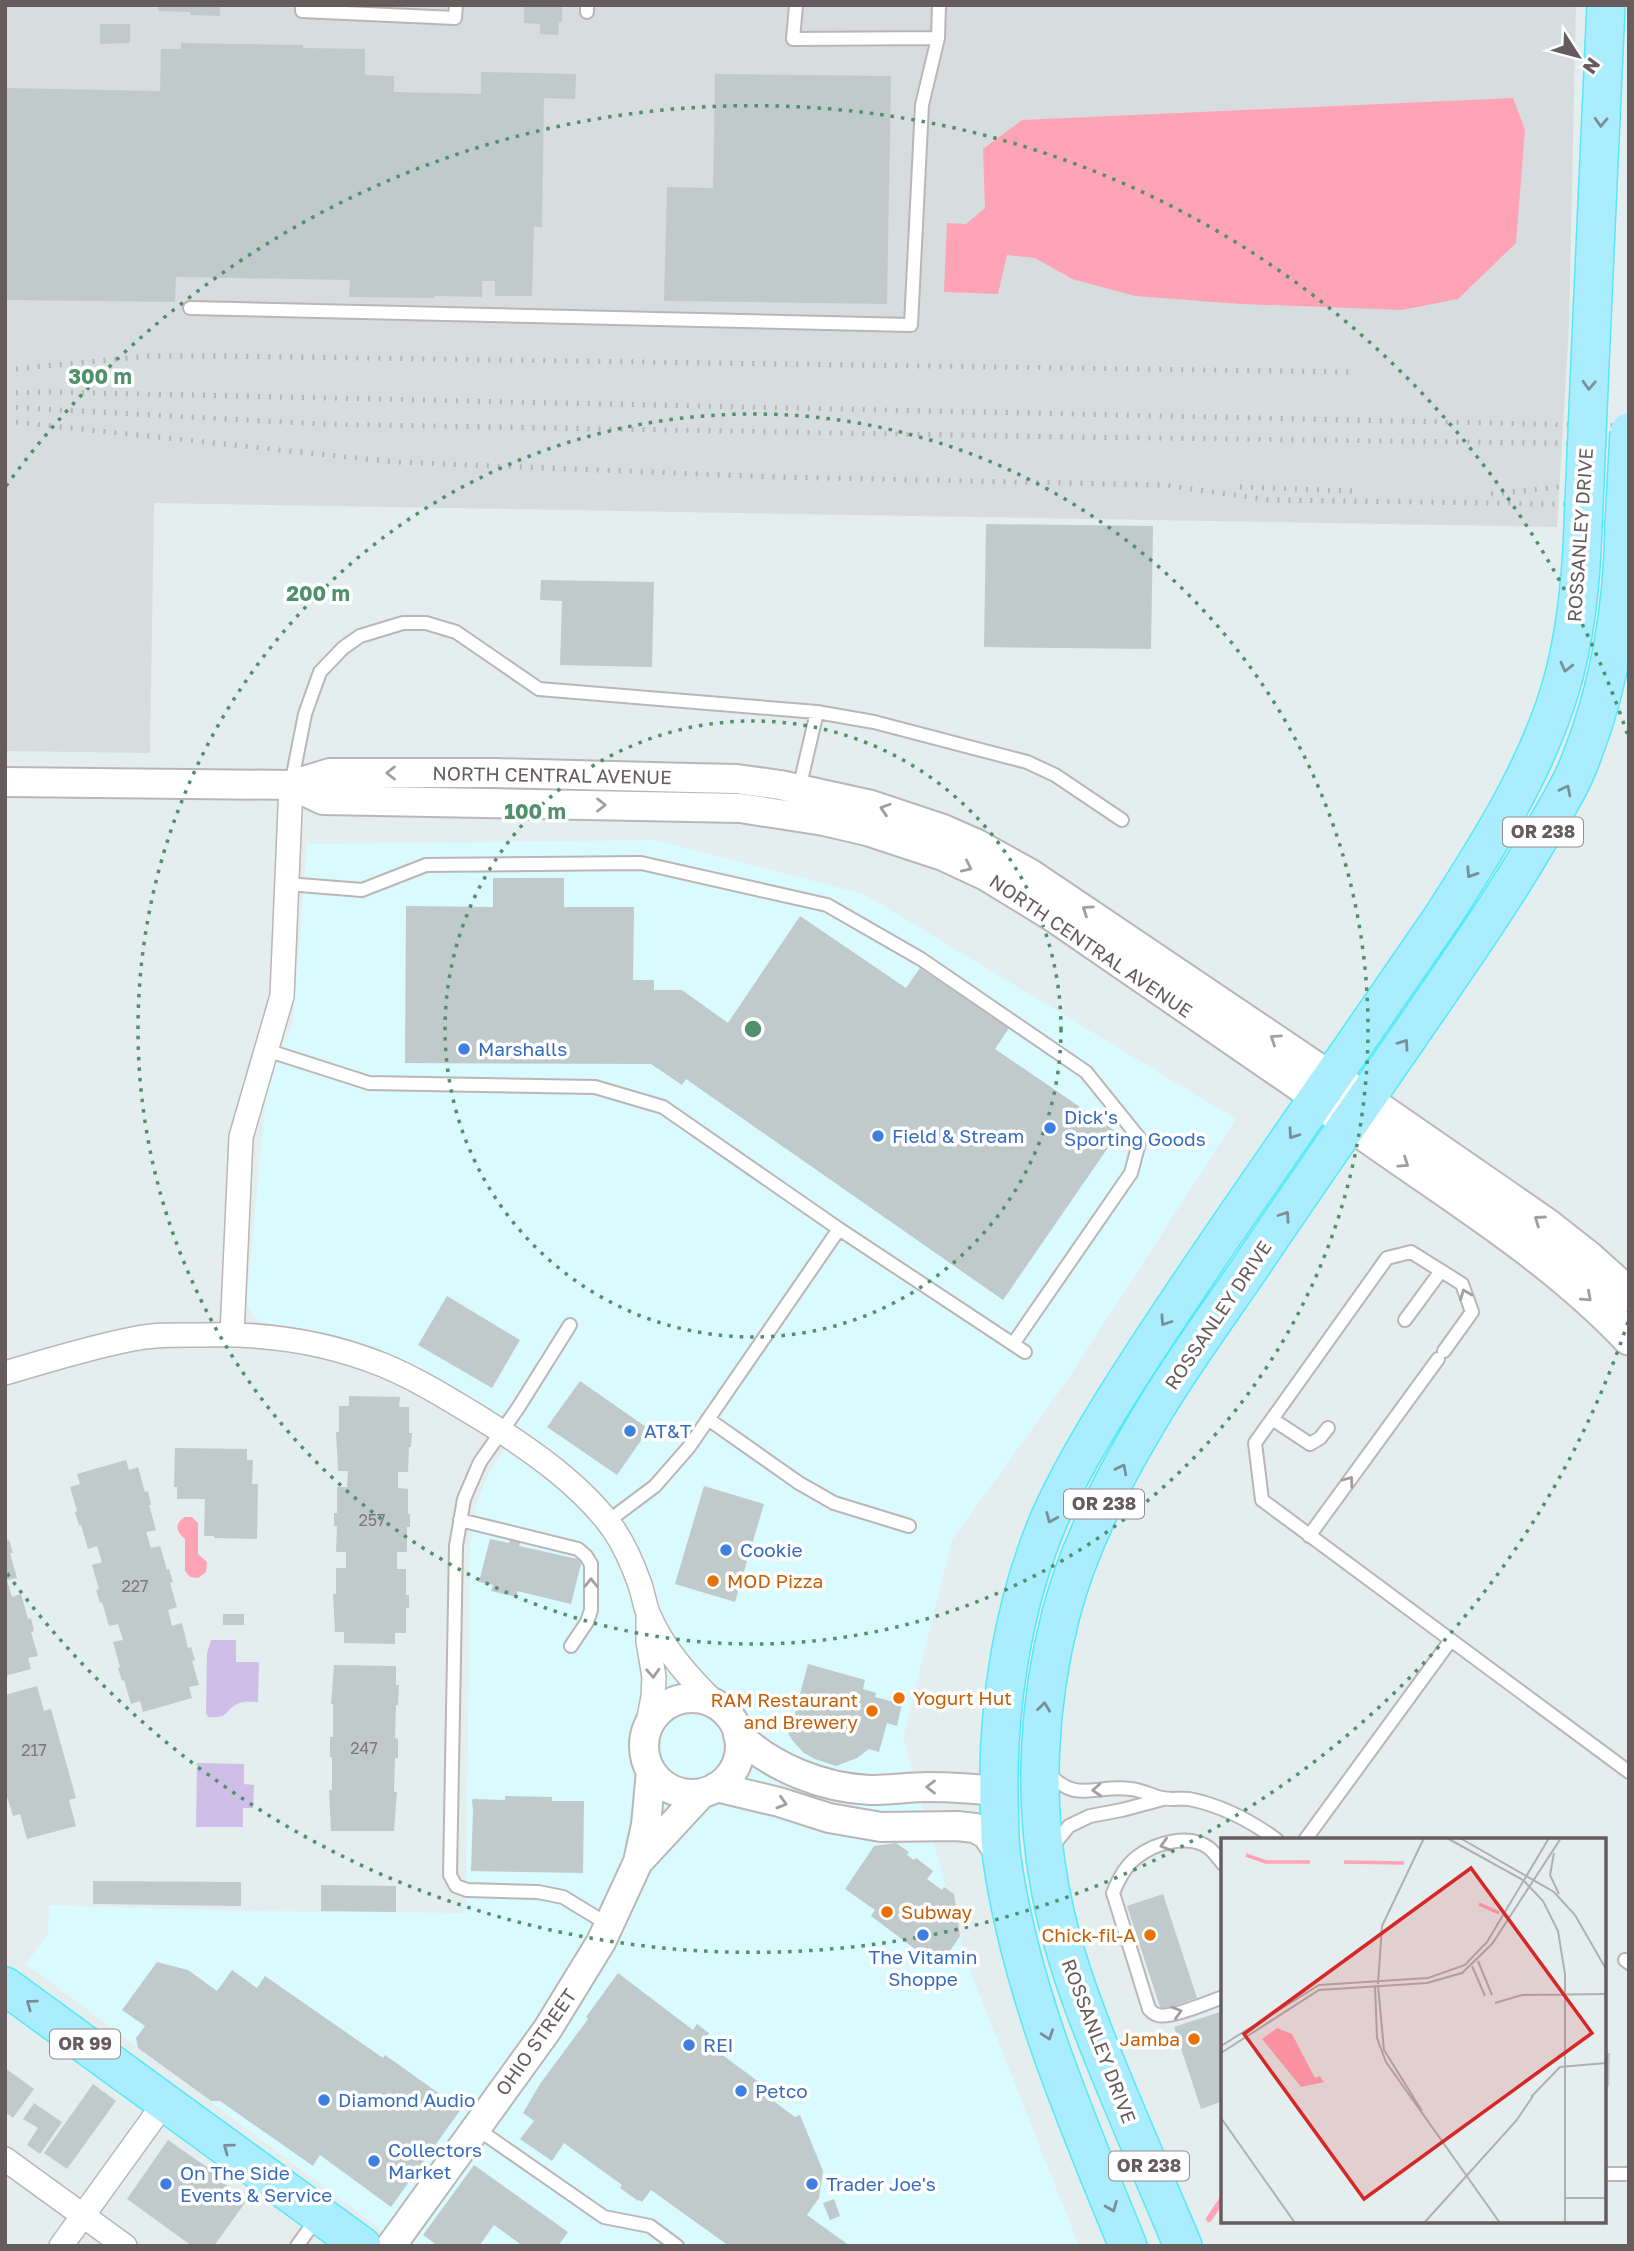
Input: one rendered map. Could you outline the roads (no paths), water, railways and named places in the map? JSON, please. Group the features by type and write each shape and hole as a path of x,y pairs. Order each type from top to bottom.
{"main road":[{"name":"ROSSANLEY DRIVE","path":"999,1791 1003,1697 1013,1638 1049,1518 1098,1426 1156,1334 1482,855 1543,740 1560,690 1581,582 1606,5"},
{"name":"ROSSANLEY DRIVE","path":"1183,2246 1081,2001 1062,1944 1049,1887 1041,1825 1040,1762 1048,1678 1062,1612 1080,1558 1105,1500 1159,1403 1491,917 1554,813 1580,763 1610,663 1624,573 1629,432"},
{"name":"NORTH CENTRAL AVENUE","path":"1324,1088 1357,1111 1556,1270 1629,1338"},
{"name":"NORTH CENTRAL AVENUE","path":"1357,1111 1546,1225 1629,1295"},
{"name":"OR 238","path":"999,1791 1002,1857 1013,1915 1044,2025 1078,2123 1128,2246"},
{"path":"999,1791 1014,1802 1019,1811 1027,1884 1062,1944"},
{"name":"OR 99","path":"5,1986 362,2246"}],"street":[{"name":"NORTH CENTRAL AVENUE","path":"5,782 291,785 330,773 494,773 737,779 871,805 943,829 1055,888 1324,1088"},
{"name":"NORTH CENTRAL AVENUE","path":"291,785 323,800 740,808 824,821 867,831 943,856 986,876 1324,1088"},
{"path":"232,1334 241,1137 282,996 291,785"},
{"path":"5,1373 136,1338 232,1334 290,1339 340,1351 383,1365 428,1387 502,1432 556,1471 591,1502 615,1532 639,1582 648,1613 669,1652 680,1667 727,1713 734,1724 739,1751 736,1765 728,1778 709,1790"},
{"path":"648,1613 648,1641 654,1677 644,1746 651,1771 661,1782 673,1790 687,1794 709,1790 767,1798 829,1818 881,1827 975,1828 987,1835 1002,1857"},
{"path":"646,1733 659,1712 681,1699 706,1700 717,1705"},
{"path":"738,1735 753,1748 789,1770 838,1785 868,1790 927,1786 999,1791"},
{"name":"OHIO STREET","path":"391,2246 547,2030 609,1925 638,1862 646,1825 651,1771"},
{"name":"OHIO STREET","path":"638,1862 709,1790"},
{"path":"61,2246 165,2102"},
{"path":"5,2159 125,2246"}],"lane":[{"path":"302,5 302,11 456,12"},
{"path":"796,5 793,39 938,38"},
{"path":"190,308 911,325 922,106 938,38 939,5"},
{"path":"291,785 305,714 320,672 359,636 403,623 426,623 456,632 539,690 817,712 874,722 1027,762 1055,775 1122,820"},
{"path":"799,789 817,712"},
{"path":"287,884 362,890 426,865 641,863 827,905 921,959 1086,1072 1140,1139 1131,1173 1013,1344"},
{"path":"266,1050 369,1083 595,1087 663,1107 839,1229 1025,1352"},
{"path":"607,1522 655,1486 689,1447 839,1229"},
{"path":"1309,1536 1472,1312 1462,1284 1411,1252 1387,1258 1255,1443 1262,1500 1309,1536 1629,1772"},
{"path":"1405,1320 1441,1271"},
{"path":"570,1325 480,1462 464,1499 456,1546 450,1875 456,1886 467,1890 538,1892 563,1897 609,1925"},
{"path":"708,1419 799,1483 834,1503 909,1527"},
{"path":"1272,1419 1310,1444 1328,1428"},
{"path":"460,1520 578,1549 586,1556 591,1564 591,1610 587,1622 570,1646"},
{"path":"1306,1838 1451,1640"},
{"path":"1040,1762 1056,1781 1068,1789 1082,1791 1131,1788 1164,1798 1188,1799 1214,1806 1241,1818 1274,1838"},
{"path":"1045,1855 1069,1826 1090,1816 1164,1798"},
{"path":"1221,1862 1210,1848 1198,1842 1183,1839 1155,1847 1135,1858 1122,1874 1113,1893 1149,2009 1154,2015 1172,2014 1221,1998"},
{"path":"476,2127 604,2217 650,2226 677,2246"},
{"path":"1606,2174 1629,2174"},
{"path":"297,2246 320,2215"}],"waterway":[{"path":"1209,2219 1221,2201"}],"railway":[{"path":"5,370 150,356 218,356 1351,372"},
{"path":"5,393 1629,426"},
{"path":"5,407 320,424 1629,444"},
{"path":"5,421 395,462 776,477 1164,485 1269,500 1629,505"},
{"path":"1491,494 1629,480"},
{"path":"1240,487 1352,491"}],"place":[{"name":"Marshalls","path":"464,1049"},
{"name":"Dick's Sporting Goods","path":"1050,1128"},
{"name":"Field & Stream","path":"878,1136"},
{"name":"AT&T","path":"630,1431"},
{"name":"Cookie","path":"726,1550"},
{"name":"MOD Pizza","path":"713,1581"},
{"name":"Yogurt Hut","path":"899,1698"},
{"name":"RAM Restaurant and Brewery","path":"872,1711"},
{"name":"Subway","path":"887,1912"},
{"name":"The Vitamin Shoppe","path":"923,1935"},
{"name":"Chick-fil-A","path":"1150,1935"},
{"name":"Jamba","path":"1194,2039"},
{"name":"REI","path":"689,2045"},
{"name":"Petco","path":"741,2091"},
{"name":"Diamond Audio","path":"324,2100"},
{"name":"Collectors Market","path":"374,2161"},
{"name":"On The Side Events & Service","path":"166,2184"},
{"name":"Trader Joe's","path":"812,2184"}]}
